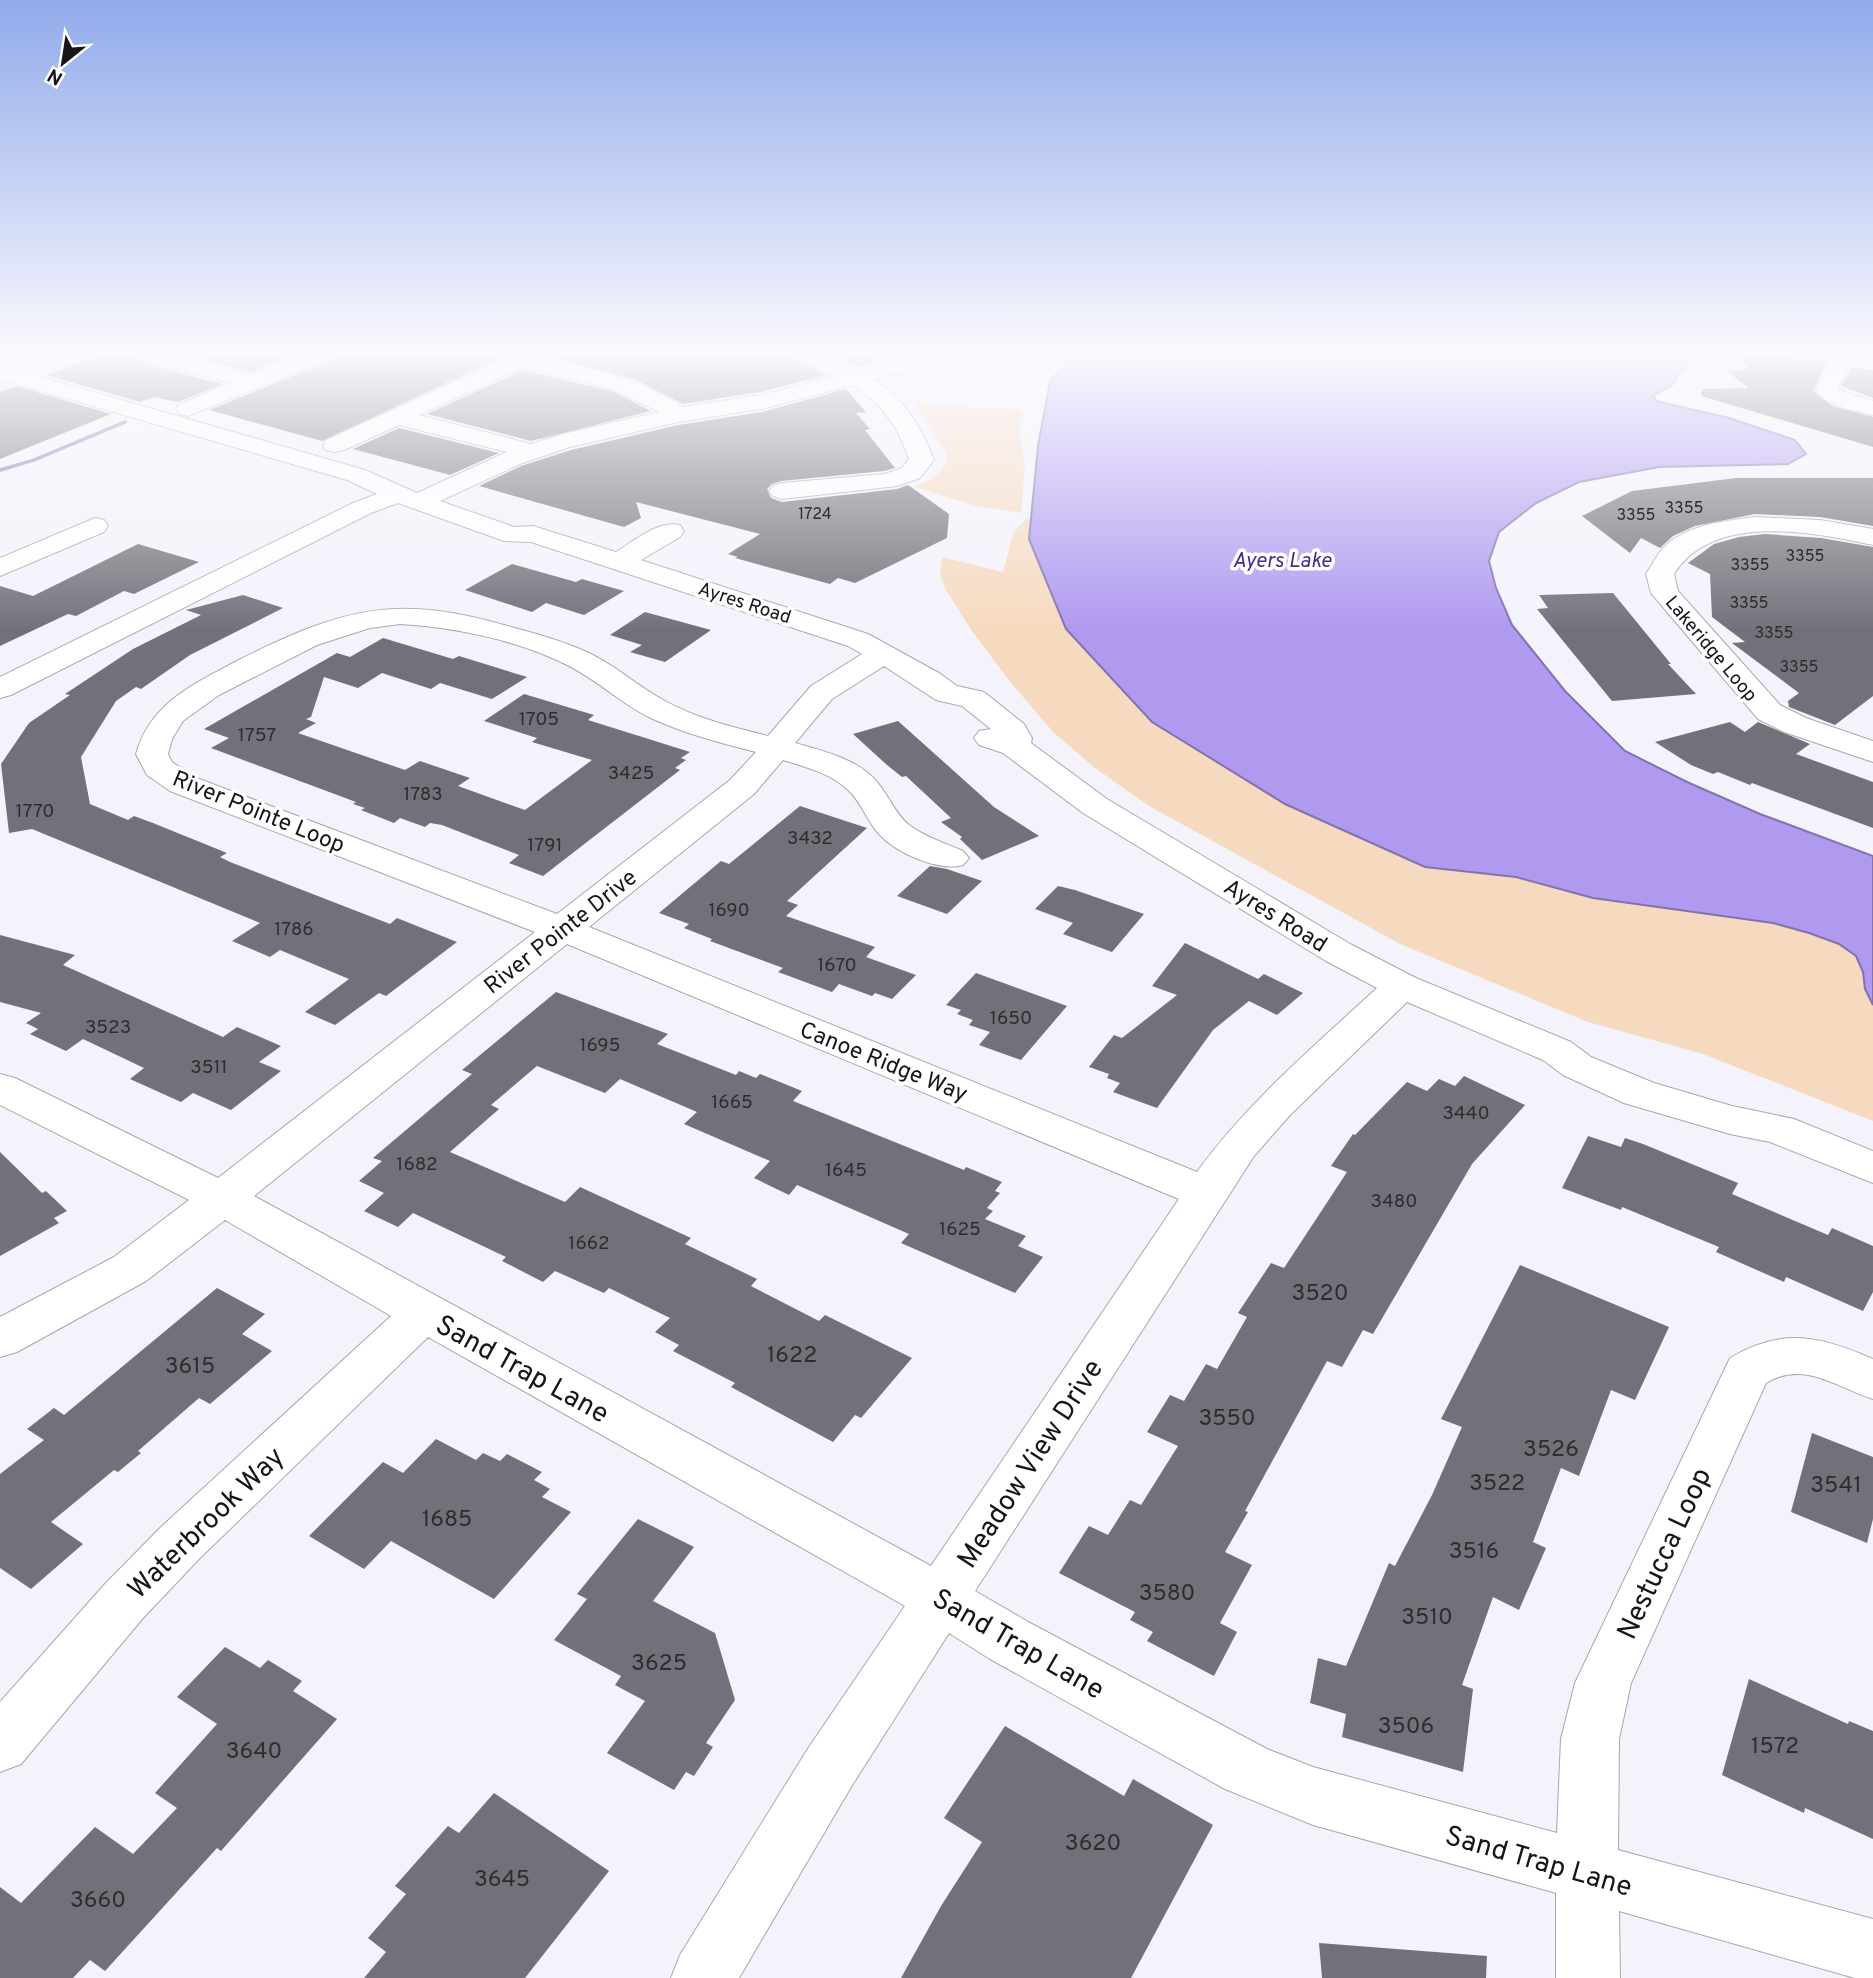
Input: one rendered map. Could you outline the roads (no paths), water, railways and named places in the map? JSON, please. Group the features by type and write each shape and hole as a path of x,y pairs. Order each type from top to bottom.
{"street":[{"name":"Ayres Road","path":"257,446 356,475 408,498 464,516 473,523 513,534 533,534 827,628 885,654 947,693 946,698 951,708 992,739 1014,746 1095,806 1161,848 1226,883 1339,953 1402,986 1556,1051 1577,1066 1639,1093 1718,1117 1779,1129 1873,1168"},
{"path":"513,446 531,451"},
{"path":"0,689 362,508 408,498 547,446"},
{"path":"782,491 888,481 911,473 922,460 918,446"},
{"name":"Lakeridge Loop","path":"1873,537 1793,525 1722,529 1672,553 1660,575 1665,593 1760,705 1795,725 1873,752"},
{"path":"0,568 95,526"},
{"path":"620,561 671,531"},
{"name":"River Pointe Loop","path":"562,929 168,777 159,768 152,754 160,727 171,713 203,692 304,638 359,620 406,615 460,621 571,656 663,712 778,748"},
{"name":"River Pointe Drive","path":"0,1339 130,1269 222,1198 742,788 778,748 816,697 845,675 885,654"},
{"path":"778,748 828,764 853,776 863,783 881,815 897,832 951,858"},
{"name":"Canoe Ridge Way","path":"562,929 1206,1192"},
{"name":"Meadow View Drive","path":"704,1978 830,1767 1206,1192 1239,1146 1276,1104 1402,986"},
{"path":"0,1088 222,1198"},
{"name":"Sand Trap Lane","path":"222,1198 424,1313 940,1598 1021,1647 1246,1769 1279,1784 1586,1873 1873,1951"},
{"name":"Waterbrook Way","path":"0,1745 116,1610 180,1543 424,1313"},
{"name":"Nestucca Loop","path":"1588,1978 1586,1873 1590,1739 1604,1683 1747,1371 1763,1359 1787,1354 1821,1357 1873,1380"}],"water":[{"name":"Ayers Lake","path":"1038,446 1800,446 1806,454 1788,464 1659,467 1579,482 1536,503 1499,532 1489,561 1496,588 1512,625 1565,691 1625,751 1760,814 1873,856 1873,1005 1865,989 1863,972 1856,956 1839,944 1809,933 1773,923 1593,898 1516,877 1425,867 1285,804 1152,722 1066,629 1029,539"}],"waterway":[{"path":"0,470 67,446"}]}
